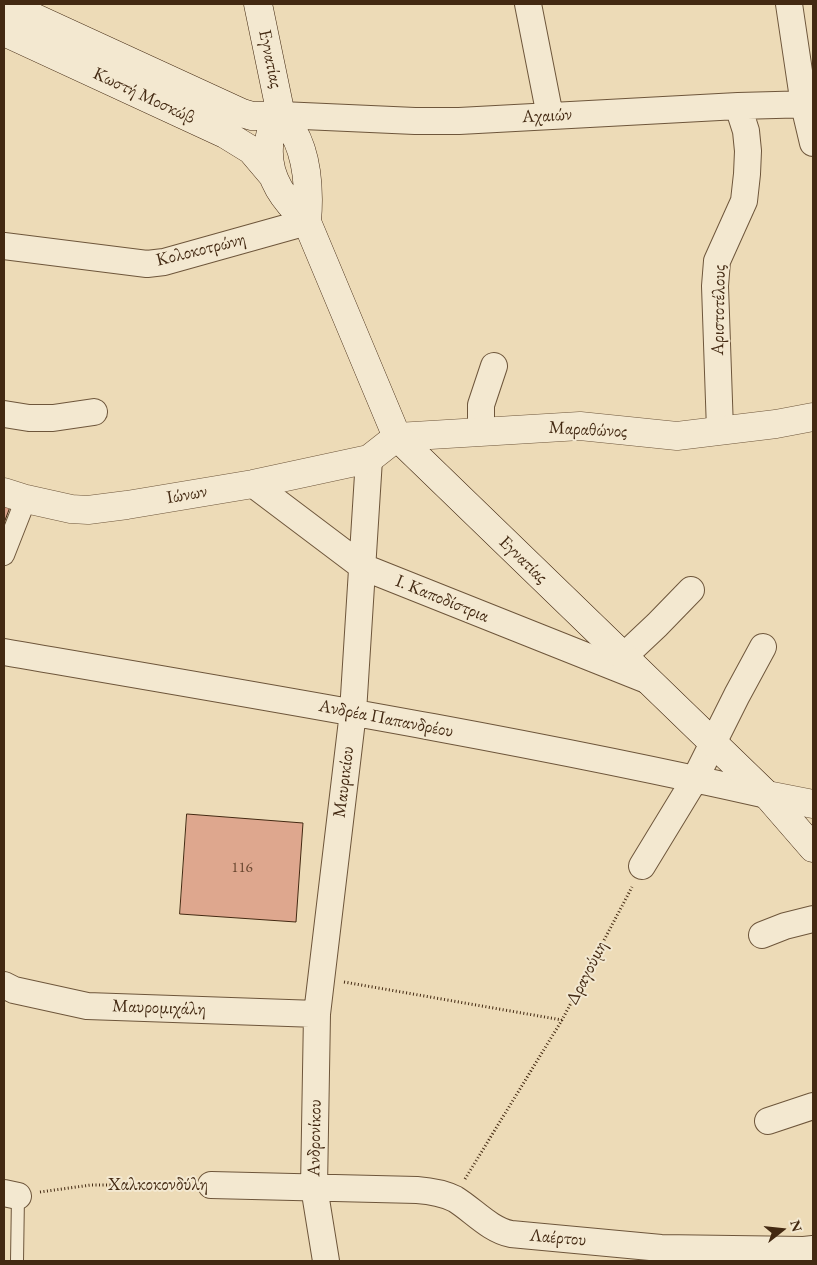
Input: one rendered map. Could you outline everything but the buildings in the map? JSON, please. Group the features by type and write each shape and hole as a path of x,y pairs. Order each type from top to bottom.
{"main road":[{"name":"Κωστή Μοσκώβ","path":"6,4 242,113 252,116 282,115"},
{"name":"Εγνατίας","path":"258,4 282,115 289,123 303,156 309,188 307,222 397,437 767,796 813,848"},
{"name":"Κωστή Μοσκώβ","path":"4,32 225,134 251,150 273,176"},
{"path":"282,115 272,128 270,139 269,152 273,176 285,199 307,222"},
{"name":"Μαραθώνος","path":"397,437 580,426 670,436 776,424 813,417"},
{"path":"369,459 397,437"},
{"name":"Ιώνων","path":"15,496 83,510 126,505 253,484 369,459"},
{"path":"767,796 813,804"}],"street":[{"path":"528,4 550,116"},
{"path":"789,4 809,104 813,143"},
{"name":"Αχαιών","path":"282,115 450,121 809,104"},
{"name":"Αριστοτέλους","path":"720,430 715,286 717,261 744,201 748,151 746,131 738,106"},
{"name":"Κολοκοτρώνη","path":"4,246 147,264 164,262 307,222"},
{"path":"481,431 481,405 494,366"},
{"path":"4,414 29,418 53,418 94,412"},
{"name":"Μαυρικίου","path":"318,1014 353,712 369,459"},
{"name":"Ι. Καποδίστρια","path":"253,484 363,567 649,681"},
{"path":"4,555 15,496"},
{"path":"624,656 657,626 691,590"},
{"path":"642,866 695,779 763,647"},
{"name":"Ανδρέα Παπανδρέου","path":"4,652 353,712 695,779 767,796"},
{"path":"762,935 785,926 813,919"},
{"name":"Μαυρομιχάλη","path":"4,985 14,990 87,1006 318,1014"},
{"name":"Ανδρονίκου","path":"318,1014 314,1186 326,1261"},
{"path":"768,1121 813,1106"},
{"name":"Χαλκοκονδύλη","path":"211,1185 314,1186"},
{"name":"Λαέρτου","path":"314,1186 436,1192 454,1198 497,1228 508,1233 660,1254 813,1249"}],"lane":[{"path":"11,1195 17,1261"}],"path":[{"name":"Δραγούμη","path":"454,1198 562,1020 642,866"},
{"path":"321,978 562,1020"},
{"name":"Χαλκοκονδύλη","path":"11,1195 91,1184 211,1185"}]}
